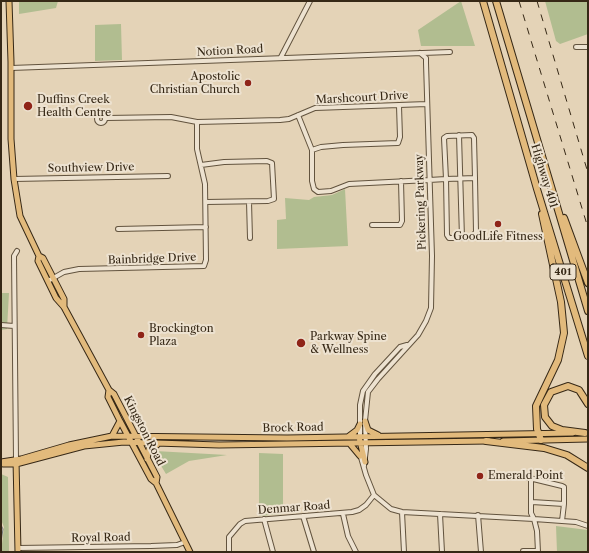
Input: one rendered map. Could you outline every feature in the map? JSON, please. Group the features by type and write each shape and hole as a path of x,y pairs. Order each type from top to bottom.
{"highway":[{"name":"Highway 401","path":"483,1 537,189 588,356"},
{"name":"Highway 401","path":"496,1 588,311"},
{"path":"537,189 561,302 564,333 558,360 537,400 536,416 540,437"},
{"path":"552,190 570,231 588,283"},
{"path":"587,436 552,426 545,417 544,405 551,392 568,386 579,390 588,404"},
{"path":"486,441 544,448 567,455 588,468"}],"main road":[{"name":"Kingston Road","path":"9,1 11,139 14,179 20,216 39,256 38,261 50,279 58,302 64,307 109,390 114,394 146,459 157,477 156,483"},
{"name":"Kingston Road","path":"109,390 108,397 151,480 156,483 190,552"},
{"path":"112,436 120,421"},
{"path":"365,421 368,430 381,436"},
{"path":"347,436 357,430 360,424"},
{"name":"Brock Road","path":"16,462 69,444 112,436 128,435 287,438 347,436 587,436"},
{"path":"360,437 363,444 365,464"},
{"name":"Brock Road","path":"1,462 3,464 16,462 84,446 131,442 159,444 286,445 486,441 540,437"},
{"path":"286,445 287,438"},
{"path":"146,459 149,449 159,444"},
{"path":"350,444 360,456"},
{"path":"16,462 18,550"}],"street":[{"path":"281,57 310,1"},
{"path":"576,47 588,47"},
{"name":"Notion Road","path":"11,68 450,52"},
{"name":"Pickering Parkway","path":"360,437 363,391 368,382 404,351 418,335 426,322 431,308 432,256 426,58 420,53"},
{"name":"Marshcourt Drive","path":"298,115 315,108 427,104"},
{"path":"312,150 321,147 344,145 398,143 400,137 399,106"},
{"path":"106,118 171,117 197,122 280,120 289,119 298,115 312,150 312,181 314,188 318,192 331,191 349,184 475,178"},
{"name":"Bainbridge Drive","path":"50,279 64,272 79,269 204,266 206,260 206,202 205,184 197,149 197,122"},
{"path":"459,135 462,238"},
{"path":"459,135 470,135 474,138 475,234 471,238 449,238 447,235 444,138 447,136 459,135"},
{"path":"201,165 224,162 267,161 272,163 275,198 268,202 206,202"},
{"name":"Southview Drive","path":"14,179 168,176"},
{"path":"372,225 400,225 402,221 401,181"},
{"path":"249,202 250,238"},
{"path":"118,229 206,227"},
{"path":"16,462 14,256 17,251"},
{"path":"1,325 14,326"},
{"name":"Pickering Parkway","path":"387,365 368,392 365,421 366,437 360,456 365,464 366,476 374,495 391,509 402,512 478,515 562,521 588,526"},
{"path":"521,476 562,486 564,504 562,521"},
{"path":"523,551 538,552 534,519 531,513 531,479"},
{"name":"Denmar Road","path":"229,552 230,537 240,524 245,521 342,514 359,510 374,495"},
{"path":"532,502 564,504"},
{"path":"402,512 404,552"},
{"path":"342,514 348,536 356,552"},
{"path":"440,514 442,552"},
{"path":"478,515 481,552"},
{"path":"303,516 314,552"},
{"path":"264,519 273,552"},
{"name":"Royal Road","path":"18,550 177,545 185,542"}],"green space":[{"path":"19,1 58,1 56,8 19,14"},
{"path":"461,1 475,46 421,46 418,30"},
{"path":"545,1 588,1 588,34 560,44 556,41"},
{"path":"121,24 122,60 95,61 95,25"},
{"path":"345,189 348,246 277,249 277,220 286,219 285,198 309,200 314,197 332,195"},
{"path":"1,293 9,293 7,329 1,330"},
{"path":"155,451 227,455 189,461 166,474 154,454"},
{"path":"259,453 283,454 283,514 259,516"},
{"path":"1,474 8,477 9,552 1,552 4,527 1,520"},
{"path":"556,526 588,530 588,552 557,552"}],"waterway":[{"path":"1,525 3,529 1,542"}],"railway":[{"path":"519,1 588,228"},
{"path":"537,1 588,173"}],"place":[{"name":"Apostolic Christian Church","path":"248,83"},
{"name":"Duffins Creek Health Centre","path":"28,106"},
{"name":"GoodLife Fitness","path":"498,224"},
{"name":"Brockington Plaza","path":"141,335"},
{"name":"Parkway Spine & Wellness","path":"301,343"},
{"name":"Emerald Point","path":"480,476"}]}
